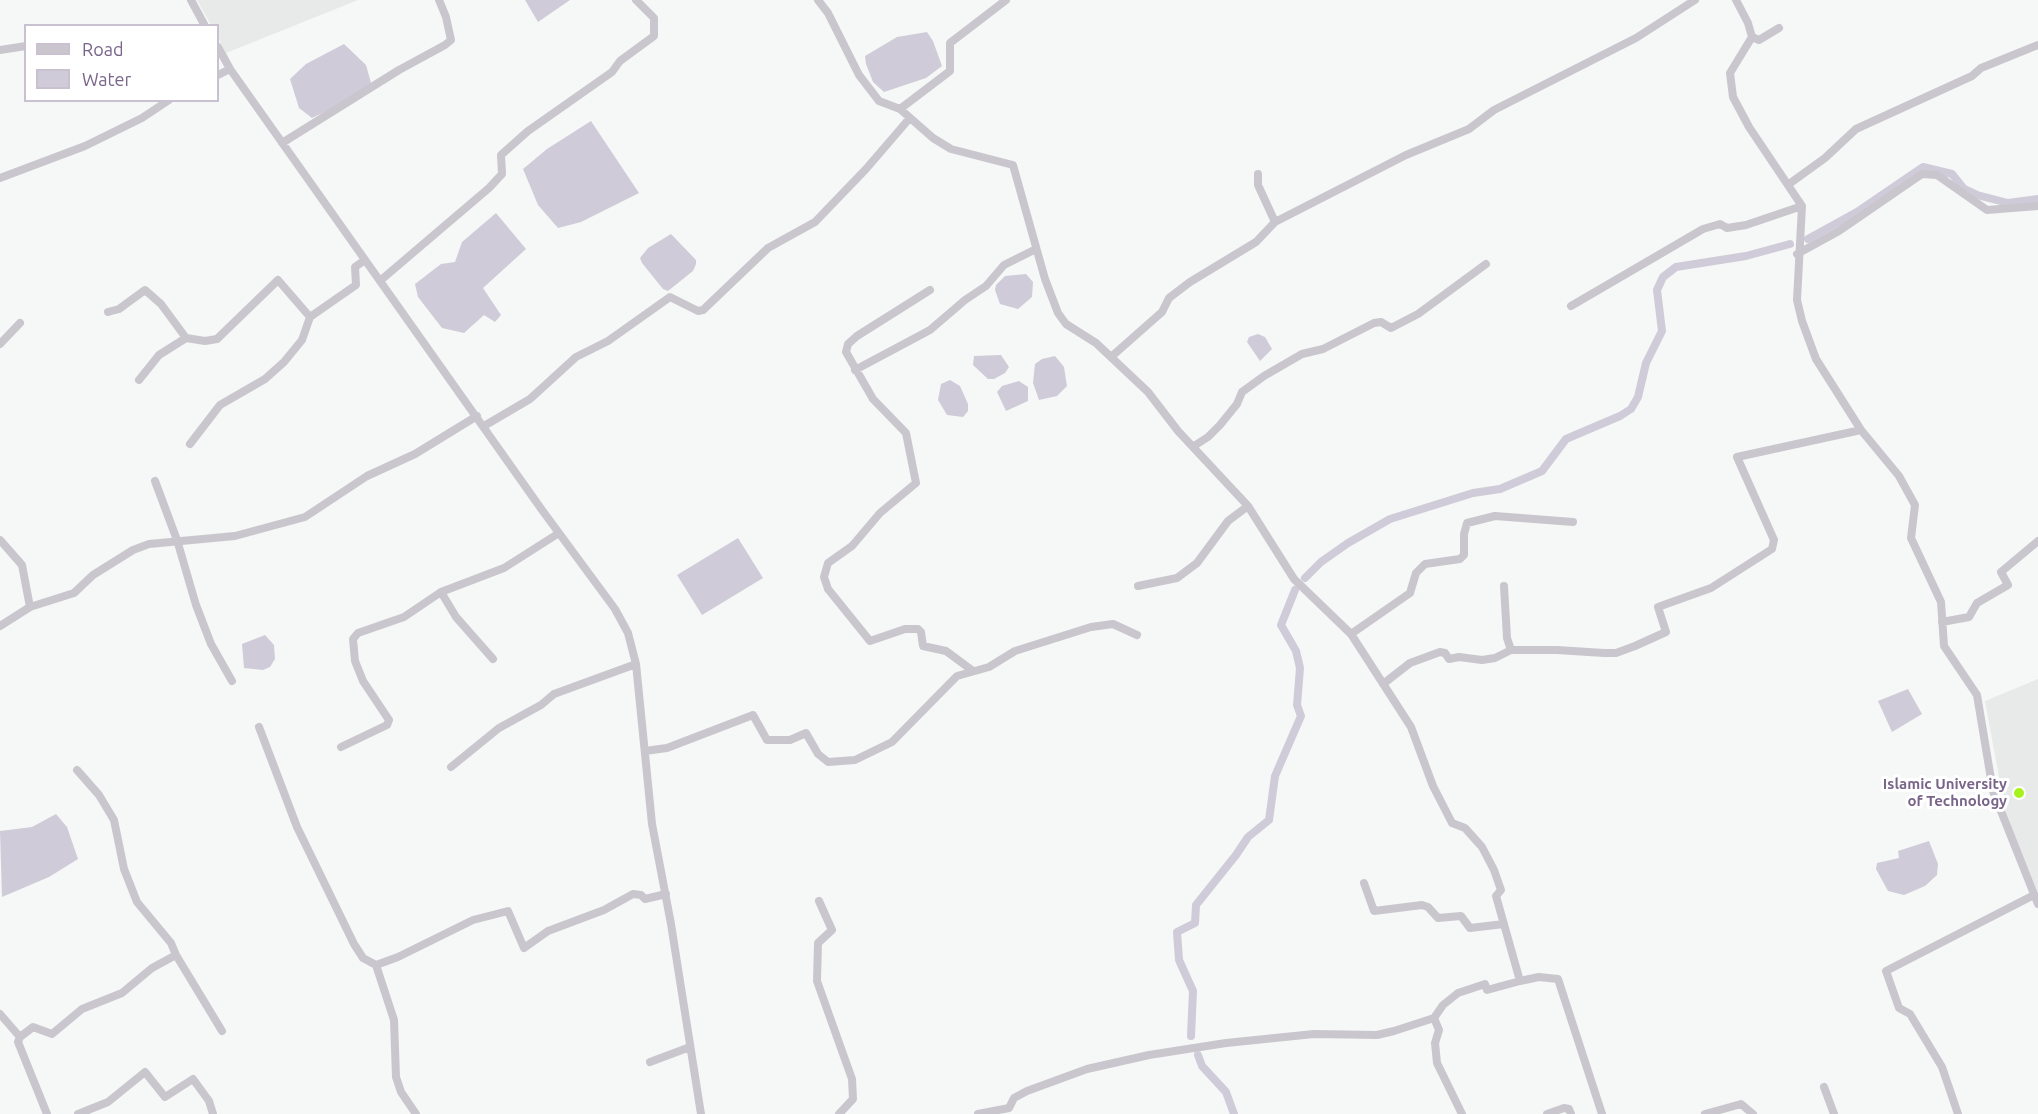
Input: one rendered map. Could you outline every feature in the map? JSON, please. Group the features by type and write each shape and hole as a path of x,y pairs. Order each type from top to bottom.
{"street":[{"path":"191,0 204,24"},
{"path":"282,142 451,40 446,17 439,0"},
{"path":"381,280 489,188 501,174 501,155 528,131 612,72 620,61 654,36 654,18 636,0"},
{"path":"818,0 828,13 859,75 879,101 900,108 909,119 951,149 1013,165 1036,249 1058,313 1066,324 1096,343 1148,392 1248,506 1294,579 1352,634 1410,727 1433,786 1452,823 1465,828 1482,847 1501,890 1496,896 1520,981"},
{"path":"900,108 950,71 950,43 1006,0"},
{"path":"1111,357 1162,312 1169,298 1190,282 1256,242 1275,222 1406,154 1469,129 1494,110 1636,38 1695,0"},
{"path":"1736,0 1748,23 1752,37 1730,73 1733,97 1749,127 1802,206 1797,254 1799,282 1797,300 1802,321 1816,359 1861,430 1899,476 1915,504 1911,538 1941,602 1944,646 1977,695 1993,791 2038,904"},
{"path":"1752,37 1759,40 1779,28"},
{"path":"1789,184 1825,158 1856,129 1972,76 1981,68 2038,45"},
{"path":"0,50 24,46"},
{"path":"219,49 230,69 365,260 615,609 628,633 636,664 652,824 666,894 701,1114"},
{"path":"219,74 230,69"},
{"path":"0,178 85,146 142,118 166,102"},
{"path":"484,426 530,399 576,357 608,341 670,297 698,311 703,310 723,288 768,248 815,222 866,169 909,119"},
{"path":"1258,174 1260,192 1275,222"},
{"path":"1797,254 1839,231 1922,174 1937,175 1987,210 2038,206"},
{"path":"1571,306 1703,229 1720,224 1727,228 1746,225 1802,206"},
{"path":"855,370 930,330 965,300 986,286 1004,265 1036,249"},
{"path":"190,444 220,405 265,379 284,362 302,340 310,317 356,285 355,267 365,260"},
{"path":"1194,447 1220,425 1237,404 1242,392 1264,376 1302,354 1323,349 1374,323 1381,322 1391,328 1418,314 1486,264"},
{"path":"139,380 159,355 186,339 205,341 217,339 278,280 310,317"},
{"path":"108,312 119,309 146,290 156,298 186,339"},
{"path":"930,290 848,344 846,352 873,399 906,433 916,483 880,513 852,546 828,563 824,571 825,584 870,641 905,629 918,629 921,632 924,646 946,651 973,671"},
{"path":"0,344 20,323"},
{"path":"0,626 30,607 74,593 93,575 133,550 177,540 235,536 305,517 367,476 415,454 477,416"},
{"path":"1383,684 1410,663 1440,652 1445,653 1449,659 1459,657 1482,660 1495,658 1511,650 1616,653 1666,632 1658,607 1711,588 1772,549 1774,540 1737,457 1861,430"},
{"path":"155,481 211,644 232,681"},
{"path":"1137,586 1177,578 1197,562 1228,521 1248,506"},
{"path":"1352,634 1410,593 1416,573 1425,564 1460,559 1464,555 1464,534 1467,523 1495,516 1572,522"},
{"path":"341,747 387,725 389,720 363,681 355,661 353,639 358,633 404,617 431,596 504,568 559,533"},
{"path":"0,540 22,565 30,607"},
{"path":"1942,622 1969,617 1977,603 2008,585 2001,572 2038,541"},
{"path":"1504,586 1507,638 1511,650"},
{"path":"441,592 456,617 493,659"},
{"path":"645,751 667,748 753,715 767,740 790,740 806,733 818,754 828,762 855,760 892,742 957,676 989,667 1015,651 1091,627 1113,624 1137,634"},
{"path":"451,767 485,738 541,705 554,694 636,664"},
{"path":"258,727 297,827 354,944 363,958 376,965 394,1020 396,1077 401,1092 416,1114"},
{"path":"77,770 99,795 114,820 124,869 137,902 171,943 222,1031"},
{"path":"1364,883 1374,911 1422,905 1428,907 1438,918 1461,916 1470,928 1504,924"},
{"path":"376,965 398,957 473,920 508,911 524,948 548,931 604,910 633,894 641,895 645,900 666,894"},
{"path":"1958,1114 1942,1067 1910,1014 1899,1008 1886,971 2034,895"},
{"path":"819,901 832,930 818,944 817,981 852,1079 853,1099 839,1114"},
{"path":"46,1114 18,1042 20,1037 38,1027 49,1035 52,1034 82,1009 122,993 152,968 177,955"},
{"path":"978,1114 1009,1108 1014,1098 1027,1091 1087,1069 1149,1055 1218,1044 1314,1034 1377,1035 1434,1018 1443,1005 1458,993 1485,984 1487,990 1539,977 1558,979 1601,1113 1590,1114"},
{"path":"0,1014 20,1037"},
{"path":"1434,1018 1439,1030 1435,1043 1437,1063 1462,1114"},
{"path":"650,1062 690,1047"},
{"path":"78,1114 108,1102 145,1072 165,1097 193,1079 209,1101 213,1114"},
{"path":"1824,1087 1833,1114"},
{"path":"1705,1114 1741,1104 1753,1114"},
{"path":"1547,1114 1564,1108 1569,1109 1571,1114"}],"shaded area":[{"path":"197,0 358,0 226,53 219,39 219,24 210,24"},
{"name":"Islamic University of Technology","path":"2038,679 2038,892 2006,815 1985,701"}],"water":[{"path":"525,0 570,0 538,22"},
{"path":"927,32 933,41 942,66 926,78 884,92 873,82 865,56 897,37"},
{"path":"344,44 366,65 371,83 341,104 312,118 299,108 290,79 306,64"},
{"path":"591,121 639,193 581,222 558,228 538,205 523,169 547,149"},
{"path":"496,213 526,249 483,288 501,315 495,322 484,315 464,333 442,328 418,297 415,284 441,264 455,262 462,242"},
{"path":"671,234 696,260 696,264 693,271 668,291 663,289 640,258 648,248"},
{"path":"1026,274 1033,282 1032,297 1018,309 1000,304 995,290 996,285 1005,276"},
{"path":"1258,334 1265,337 1272,349 1260,361 1247,342 1249,337"},
{"path":"1001,355 1009,367 1005,373 994,379 988,379 973,365 974,356"},
{"path":"1055,356 1064,367 1067,386 1057,396 1039,400 1033,383 1035,364 1042,359"},
{"path":"950,380 960,386 968,404 968,411 963,417 947,415 938,400 941,384"},
{"path":"1019,381 1028,387 1028,401 1006,411 997,392 1002,386"},
{"path":"738,538 763,578 702,615 677,575"},
{"path":"265,635 274,645 275,659 270,667 263,670 244,668 242,644"},
{"path":"1908,689 1922,714 1892,732 1878,701"},
{"path":"56,814 67,827 78,859 49,877 2,897 0,831 32,827"},
{"path":"1929,841 1938,864 1937,875 1925,886 1904,895 1888,891 1876,869 1877,863 1899,858 1898,851"}],"waterway":[{"path":"1808,239 1857,212 1923,167 1952,174 1964,189 1977,195 2008,203 2038,199"},
{"path":"1305,578 1321,562 1348,543 1390,519 1473,493 1500,489 1542,471 1566,439 1631,409 1638,397 1646,363 1662,331 1657,290 1663,277 1676,267 1746,256 1790,244"},
{"path":"1191,1036 1193,991 1179,960 1177,932 1195,923 1196,905 1248,837 1269,820 1275,776 1301,716 1297,705 1300,668 1296,651 1281,625 1295,590"},
{"path":"1198,1055 1202,1066 1226,1092 1234,1114"}],"place":[{"name":"Islamic University of Technology","path":"2019,793"}]}
